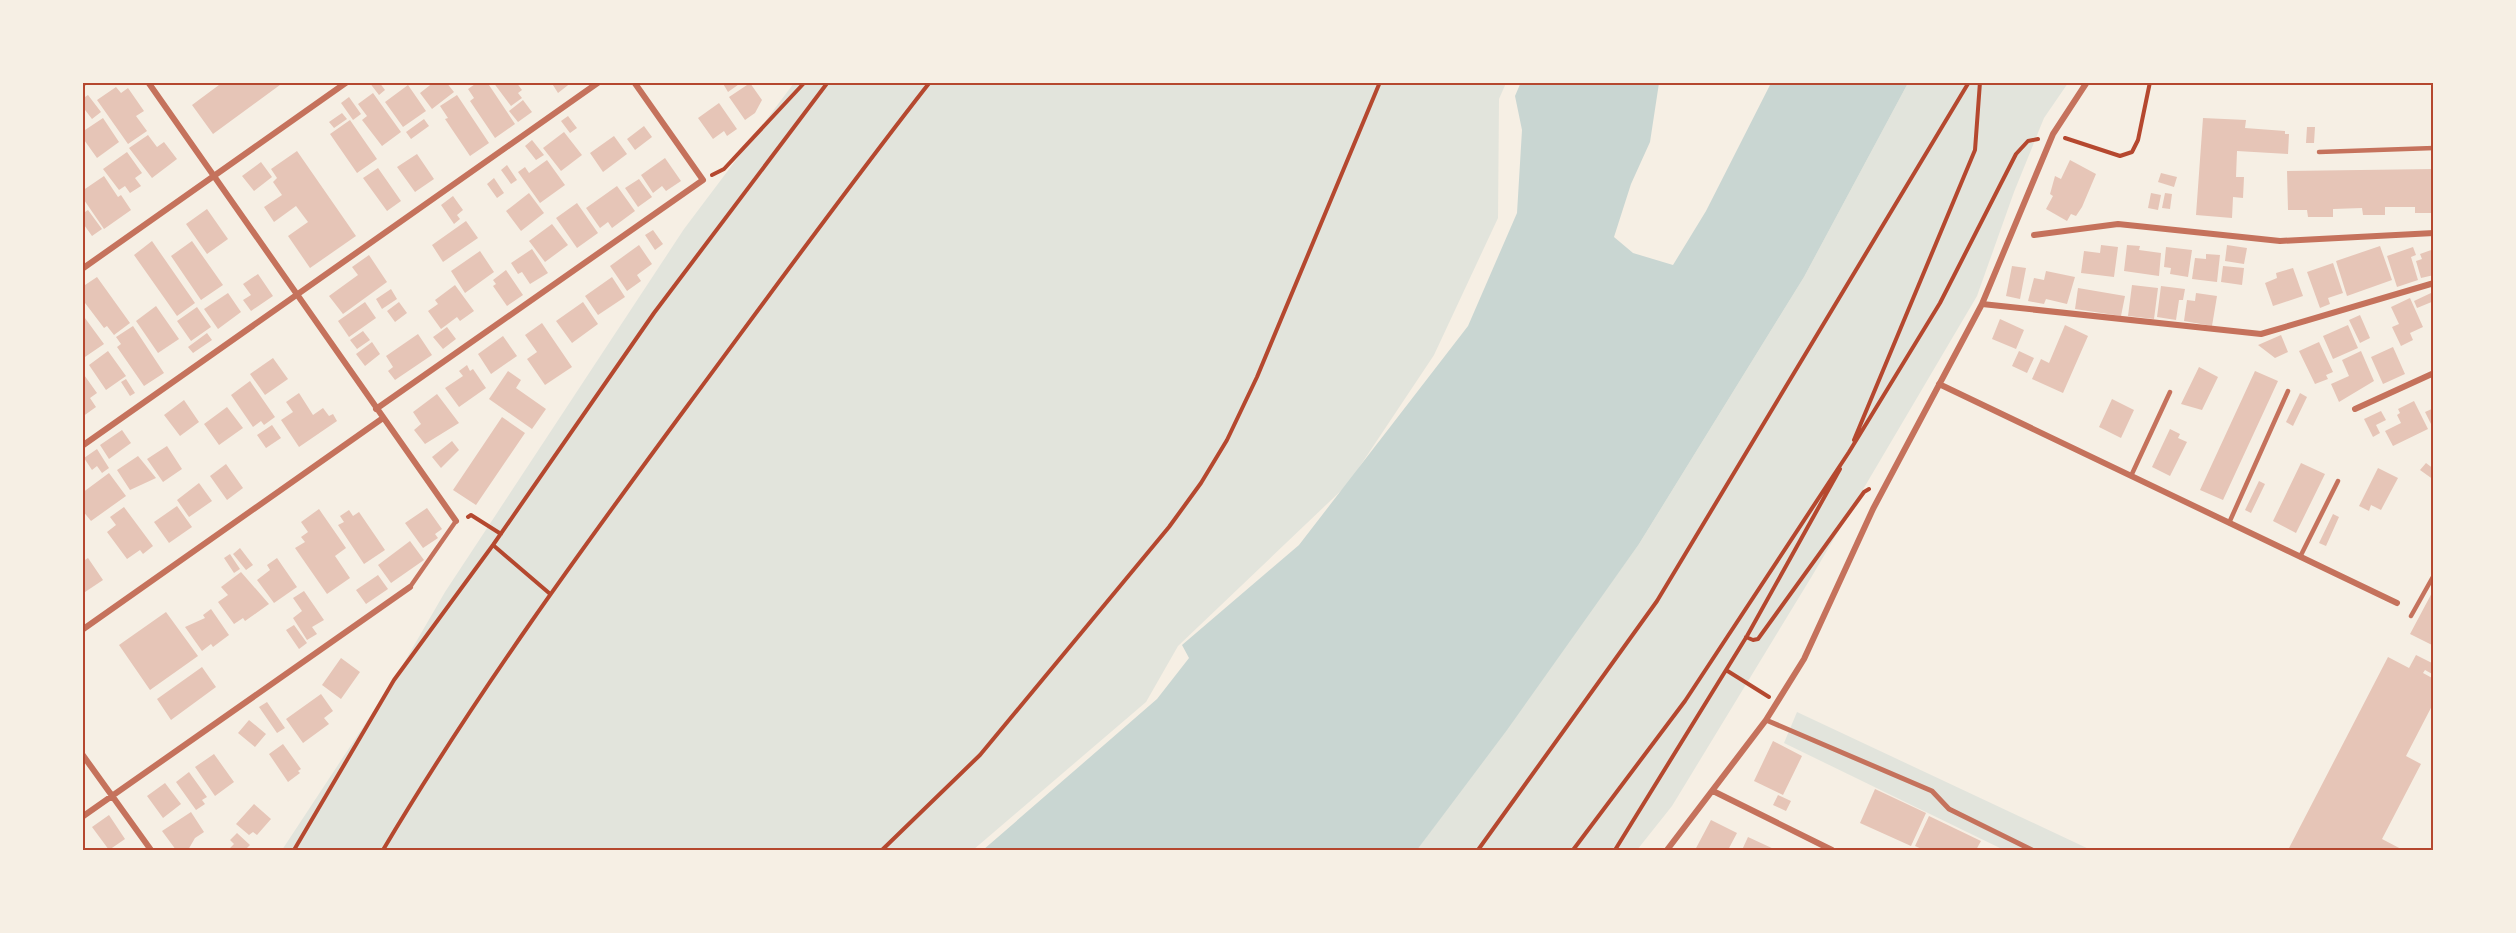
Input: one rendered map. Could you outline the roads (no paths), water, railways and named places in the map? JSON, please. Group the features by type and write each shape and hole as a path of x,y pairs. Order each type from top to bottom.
{"street":[{"path":"148,82 456,521"},
{"path":"82,269 347,82"},
{"path":"82,446 599,82"},
{"path":"376,409 704,180 633,82"},
{"path":"1667,850 1766,720 1804,659 1880,496 1982,304 2053,134 2087,82"},
{"path":"2034,235 2118,224 2280,241 2433,233"},
{"path":"1982,304 2261,334 2433,283"},
{"path":"2355,409 2433,373"},
{"path":"1939,384 2397,603"},
{"path":"82,630 383,418"},
{"path":"82,817 410,587"},
{"path":"1766,720 1932,791 1949,809 2032,850"},
{"path":"82,754 151,850"},
{"path":"1713,791 1832,850"}],"lane":[{"path":"2319,152 2433,148"},
{"path":"2229,523 2288,391"},
{"path":"2131,476 2170,392"},
{"path":"2300,557 2338,481"},
{"path":"410,587 456,521"},
{"path":"2411,616 2433,575"}]}
